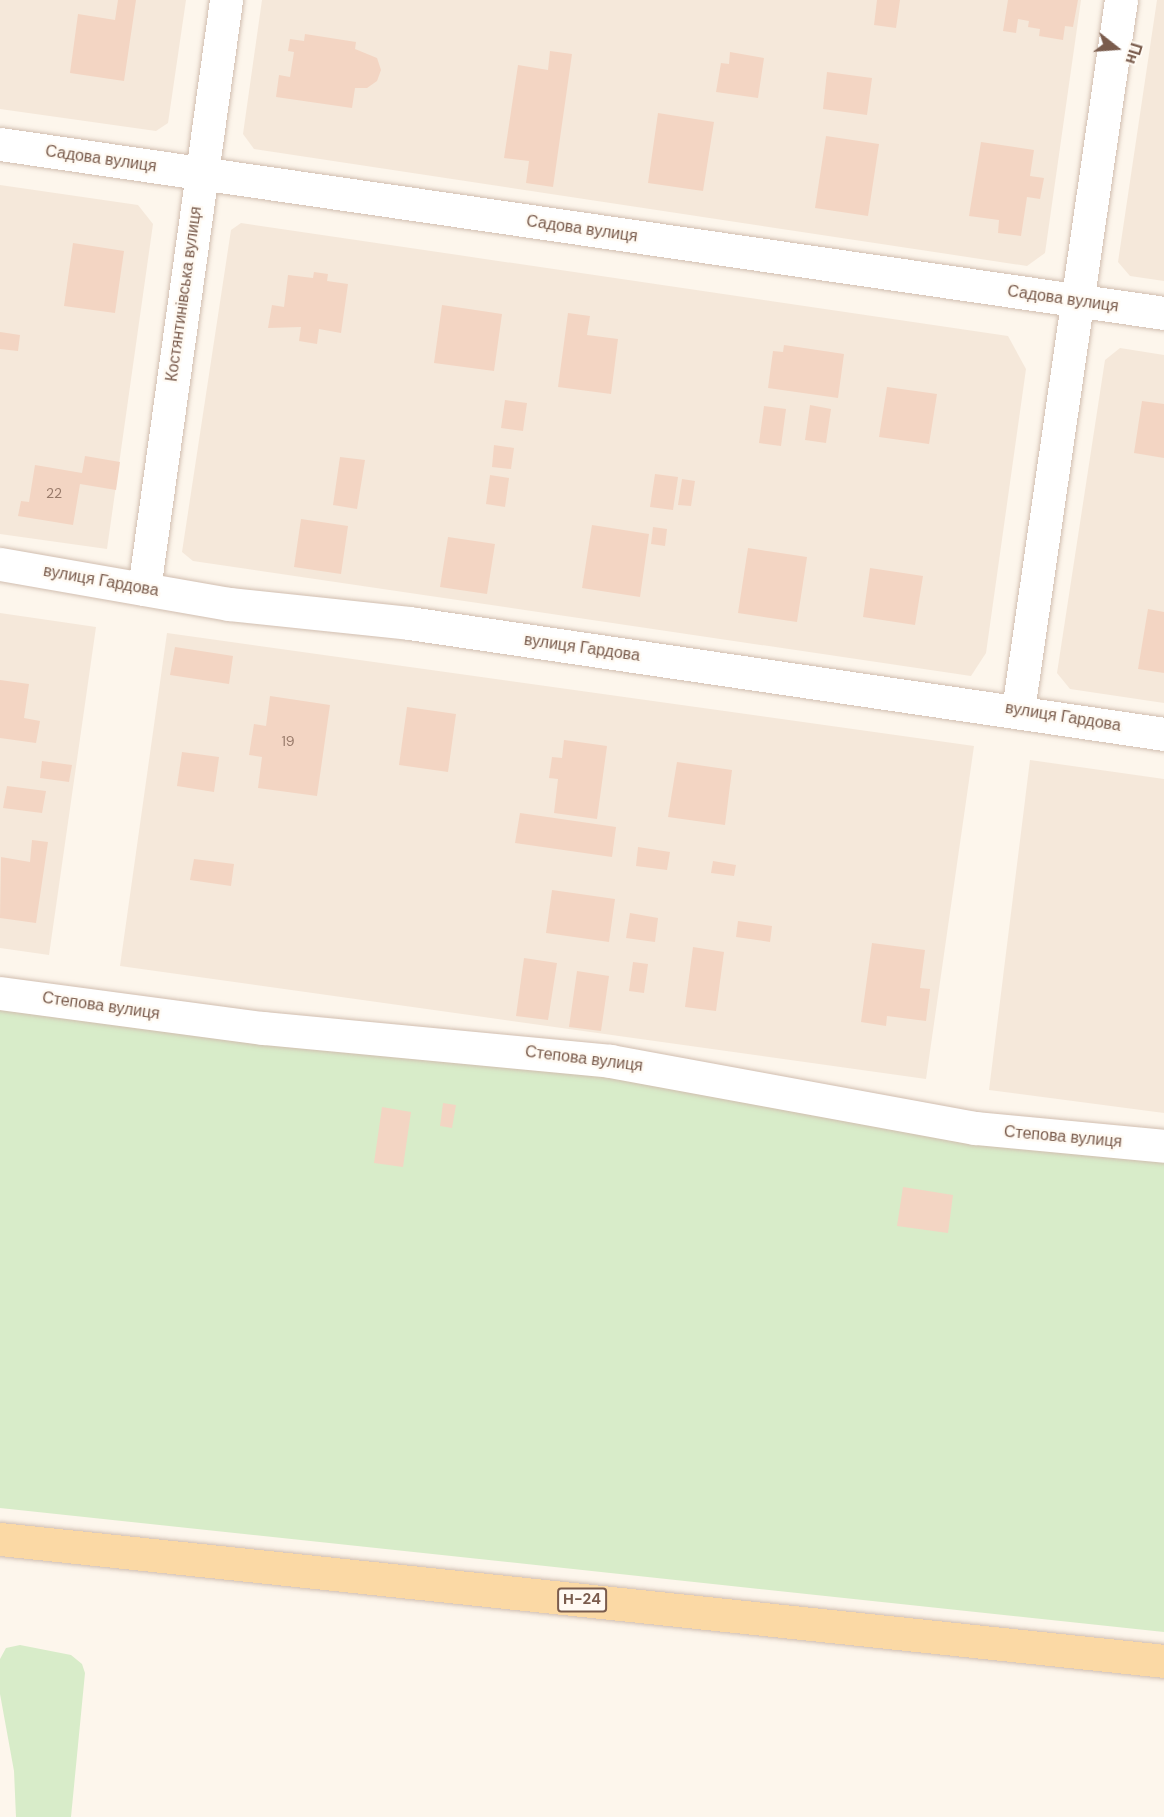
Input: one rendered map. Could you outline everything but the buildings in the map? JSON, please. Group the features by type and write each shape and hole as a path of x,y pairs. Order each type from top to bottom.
{"main road":[{"name":"Н-24","path":"0,1539 1164,1661"}],"street":[{"name":"Костянтинівська вулиця","path":"144,589 226,0"},
{"path":"1018,710 1121,0"},
{"name":"Садова вулиця","path":"0,144 1164,313"},
{"name":"вулиця Гардова","path":"0,564 278,611 409,623 1018,710 1164,734"},
{"name":"Степова вулиця","path":"0,993 264,1028 631,1064 975,1128 1164,1146"}],"shaded area":[{"path":"0,0 186,0 168,123 156,131 0,109"},
{"path":"262,0 1081,0 1045,253 1027,266 254,149 243,134"},
{"path":"1157,0 1164,0 1164,281 1130,276 1118,262"},
{"path":"0,185 138,205 153,224 107,549 0,534"},
{"path":"241,223 1008,336 1026,369 986,653 971,676 193,561 182,552 231,230"},
{"path":"1120,348 1164,355 1164,703 1070,689 1057,673 1105,360"},
{"path":"0,613 96,627 49,955 0,948"},
{"path":"167,633 974,746 926,1079 120,966"},
{"path":"1030,760 1164,779 1164,1113 989,1090"}],"green space":[{"path":"0,1004 502,1061 1164,1156 1164,1632 0,1508"},
{"path":"20,1645 71,1655 82,1664 85,1673 71,1817 16,1817 14,1771 0,1694 0,1659 6,1648"}]}
